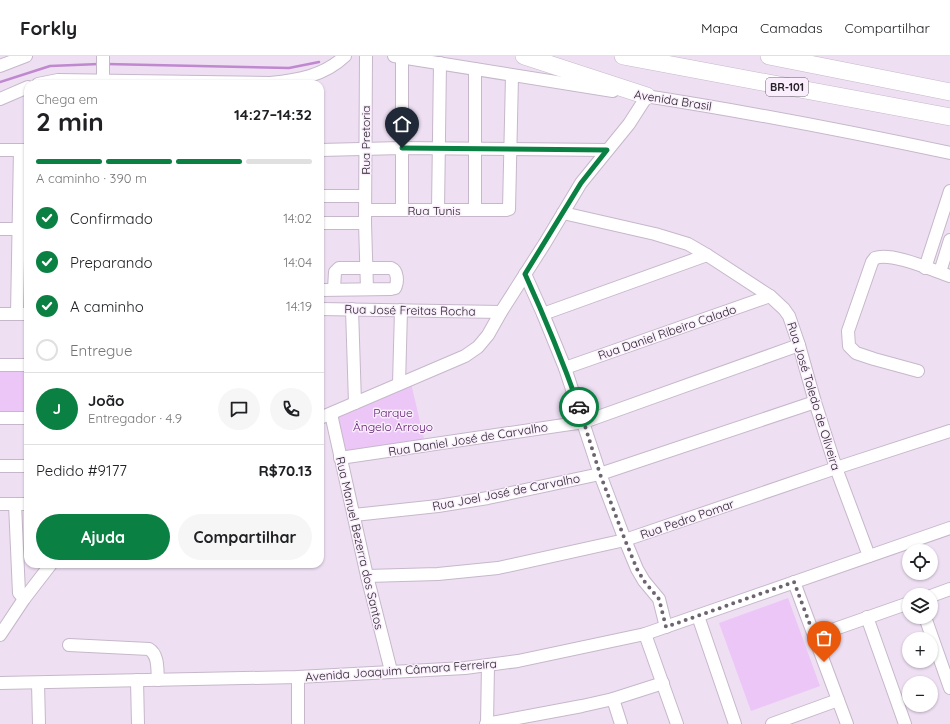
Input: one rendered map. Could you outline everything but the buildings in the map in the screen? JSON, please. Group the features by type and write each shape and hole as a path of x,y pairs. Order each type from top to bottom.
{"highway":[{"path":"524,56 647,96"},
{"name":"BR-101","path":"623,56 950,117"},
{"name":"BR-101","path":"769,56 950,92"}],"street":[{"path":"0,66 26,56"},
{"path":"103,56 103,79"},
{"path":"288,80 307,77 323,72 337,64 345,56"},
{"name":"Rua Pretoria","path":"366,56 365,223 367,289"},
{"path":"398,57 402,148 402,210"},
{"name":"Avenida Brasil","path":"398,57 736,111 879,138 950,154"},
{"path":"438,210 440,64"},
{"path":"475,69 475,210"},
{"path":"511,149 512,76"},
{"path":"89,80 130,80"},
{"path":"0,99 24,89"},
{"path":"325,416 465,356 478,347 488,335 581,183 629,124 647,96"},
{"path":"324,150 402,148 607,150"},
{"name":"Rua Tunis","path":"365,210 509,209 511,149"},
{"path":"0,150 24,150 22,314 0,314"},
{"path":"925,268 950,191"},
{"path":"324,196 365,196"},
{"name":"Rua José Toledo de Oliveira","path":"563,213 688,244 779,303 789,316 836,468 869,556"},
{"path":"324,223 365,223"},
{"path":"0,228 23,229"},
{"path":"918,371 856,353 849,346 848,331 872,262 875,258 880,256 893,257 945,274 950,240"},
{"path":"543,314 707,255"},
{"path":"324,290 391,289 394,288 396,282 396,273 394,269 337,269 334,272 334,289"},
{"path":"525,274 565,368 600,474 625,540 637,569 644,581 659,599 666,627"},
{"name":"Rua Daniel Ribeiro Calado","path":"565,368 770,296"},
{"name":"Rua José Freitas Rocha","path":"324,309 501,312"},
{"path":"352,309 355,403"},
{"path":"399,384 401,310"},
{"name":"Rua Daniel José de Carvalho","path":"340,458 584,422 799,345"},
{"path":"0,365 24,364"},
{"name":"Rua Joel José de Carvalho","path":"354,514 438,506 481,499 600,474 815,402"},
{"name":"Rua Manuel Bezerra dos Santos","path":"325,416 340,458 391,672"},
{"path":"0,418 24,418"},
{"name":"Rua Pedro Pomar","path":"368,576 470,572 498,568 625,540 950,431"},
{"path":"0,466 24,466"},
{"path":"0,504 24,504"},
{"path":"15,504 21,596"},
{"name":"Avenida Joaquim Câmara Ferreira","path":"0,683 298,677 465,668 526,660 645,634 950,528"},
{"path":"0,634 21,596 47,568"},
{"path":"794,582 847,724"},
{"path":"938,593 950,589"},
{"path":"815,636 902,605"},
{"path":"698,616 735,724"},
{"path":"867,617 905,724"},
{"path":"927,624 950,688"},
{"path":"645,634 677,724"},
{"path":"69,645 117,649 149,649 154,654 156,660 158,680"},
{"path":"488,665 486,724 542,719 663,683"},
{"path":"298,677 298,724"},
{"path":"137,680 138,724"},
{"path":"38,683 39,724"},
{"path":"613,699 621,724"},
{"path":"772,724 791,721 838,700"}],"green space":[{"path":"24,366 24,411 0,411 0,367"},
{"name":"Parque Ângelo Arroyo","path":"411,383 424,439 342,453 335,415"},
{"path":"788,598 820,686 751,711 719,623"}],"waterway":[{"path":"106,64 289,68 319,62"},
{"path":"0,82 50,66 99,64"}],"way so far":[{"path":"579,407 600,474 625,540 637,569 644,581 659,599 666,627 794,582 824,662"}],"route":[{"path":"402,148 607,150 581,183 525,274 565,368 579,407"}]}
